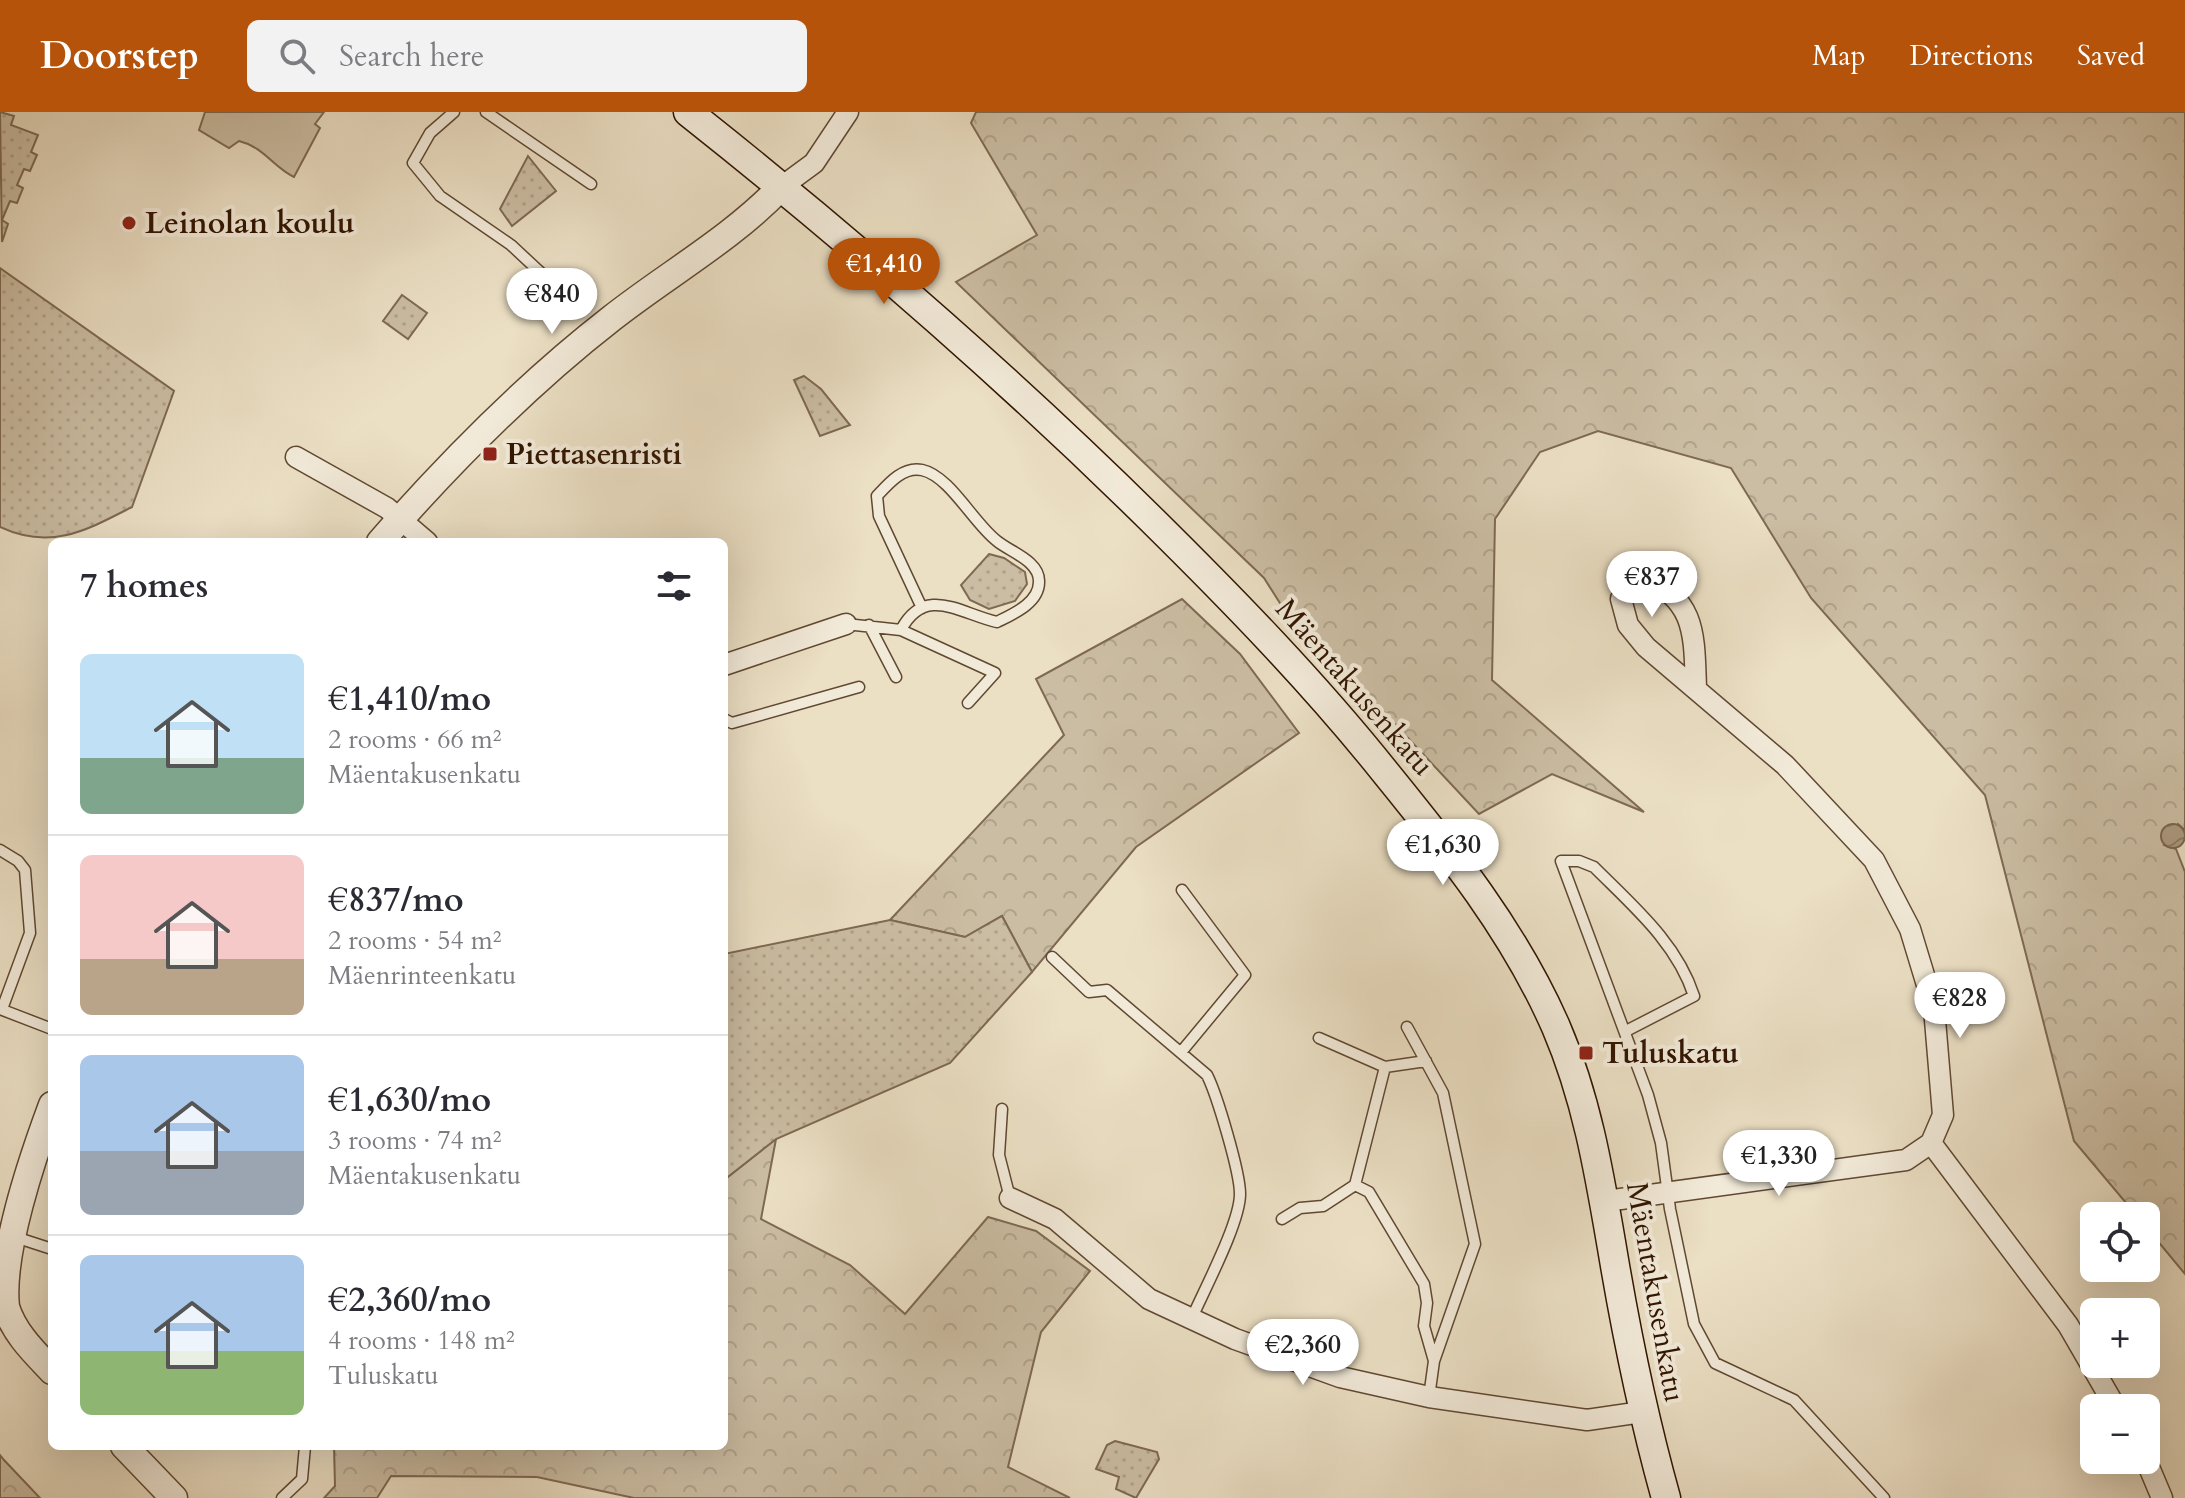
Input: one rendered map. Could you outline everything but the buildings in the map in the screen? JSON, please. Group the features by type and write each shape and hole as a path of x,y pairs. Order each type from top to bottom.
{"main road":[{"name":"Mäentakusenkatu","path":"688,112 869,259 1017,387 1268,636 1347,725 1503,924 1555,1026 1588,1118 1606,1201 1642,1412 1666,1498"}],"street":[{"path":"384,538 494,422 581,344 733,230 780,188 814,163 848,112"},
{"path":"296,457 401,519 422,538"},
{"path":"1606,1201 1668,1190 1906,1160 1931,1143 1943,1115 1943,1086 1934,1008 1910,929 1874,860 1785,765 1646,647 1628,625 1621,599 1642,577 1664,586 1682,606 1694,630 1696,688"},
{"path":"728,664 846,624"},
{"path":"48,1125 5,1234 3,1280 7,1309 19,1334 48,1367"},
{"path":"1931,1143 2068,1325 2108,1394"},
{"path":"1010,1198 1055,1219 1149,1299 1191,1320 1340,1377 1429,1397 1587,1420 1642,1412"},
{"path":"128,1450 174,1498"},
{"path":"2152,1474 2162,1498"}],"lane":[{"path":"454,112 430,133 413,163 440,196 511,245 555,286"},
{"path":"486,112 591,184"},
{"path":"901,630 909,615 932,604 948,605 997,622 1021,609 1037,594 1040,580 1034,567 996,541 938,478 921,469 906,471 877,496 879,516 922,608"},
{"path":"846,624 901,630 995,673 968,703"},
{"path":"869,625 896,677"},
{"path":"728,721 732,723 859,687"},
{"path":"0,850 18,861 25,870 30,933 1,1009 48,1027"},
{"path":"1626,1031 1694,996 1685,969 1668,945 1594,867 1579,861 1561,861 1626,1031 1661,1143 1694,1324 1715,1363 1794,1400 1884,1498"},
{"path":"1182,890 1245,975 1182,1051"},
{"path":"1052,957 1089,992 1107,990 1182,1051 1207,1075 1216,1092 1240,1193 1236,1214 1191,1320"},
{"path":"1407,1027 1443,1093 1475,1244 1434,1361 1429,1397"},
{"path":"1319,1038 1385,1067 1426,1061"},
{"path":"1282,1219 1300,1208 1323,1206 1355,1185 1385,1067"},
{"path":"1002,1109 999,1155 1010,1198"},
{"path":"1355,1185 1369,1192 1424,1284 1427,1303 1424,1326 1434,1361"},
{"path":"5,1234 48,1248"},
{"path":"282,1498 302,1479 305,1450"}],"green space":[{"path":"0,112 14,116 11,125 38,135 31,152 37,155 30,171 24,169 17,185 23,188 17,203 10,201 2,220 8,224 2,242"},
{"path":"205,112 324,112 315,124 320,128 294,177 248,144 239,141 229,148 199,130"},
{"path":"976,112 2185,112 2185,830 2178,824 2164,845 2176,849 2185,872 2185,1274 2160,1244 2160,1202 2125,1202 2074,1141 1985,795 1811,598 1731,468 1598,431 1540,452 1495,519 1492,680 1644,812 1552,774 1479,814 1366,693 1328,664 1290,619 1264,578 956,282 1037,235 971,123"},
{"path":"528,156 556,191 512,226 500,209"},
{"path":"0,268 174,391 132,507 68,535 36,537 0,527"},
{"path":"402,295 427,313 408,339 383,321"},
{"path":"804,376 821,389 850,425 820,436 794,380"},
{"path":"989,554 1004,558 1025,572 1027,584 1015,601 989,609 970,600 961,585"},
{"path":"1182,599 1240,654 1299,733 1136,847 1032,972 1002,916 965,937 890,920 1064,735 1036,679"},
{"path":"1002,916 1032,972 950,1063 776,1139 728,1177 728,953 890,920 965,937"},
{"path":"776,1139 761,1219 850,1265 905,1314 988,1217 1036,1231 1090,1271 1041,1332 1008,1467 1070,1498 634,1498 537,1477 391,1476 377,1498 324,1498 335,1486 334,1450 728,1450 728,1177"},
{"path":"1115,1441 1157,1452 1159,1459 1136,1498 1116,1489 1119,1477 1096,1469 1107,1445"},
{"path":"0,1455 4,1460 40,1498 0,1498"}],"water":[{"path":"2173,824 2181,828 2185,836 2181,844 2173,848 2165,844 2161,836 2165,828"}],"place":[{"name":"Leinolan koulu","path":"129,223"},
{"name":"Piettasenristi","path":"490,454"},
{"name":"Tuluskatu","path":"1586,1053"}]}
